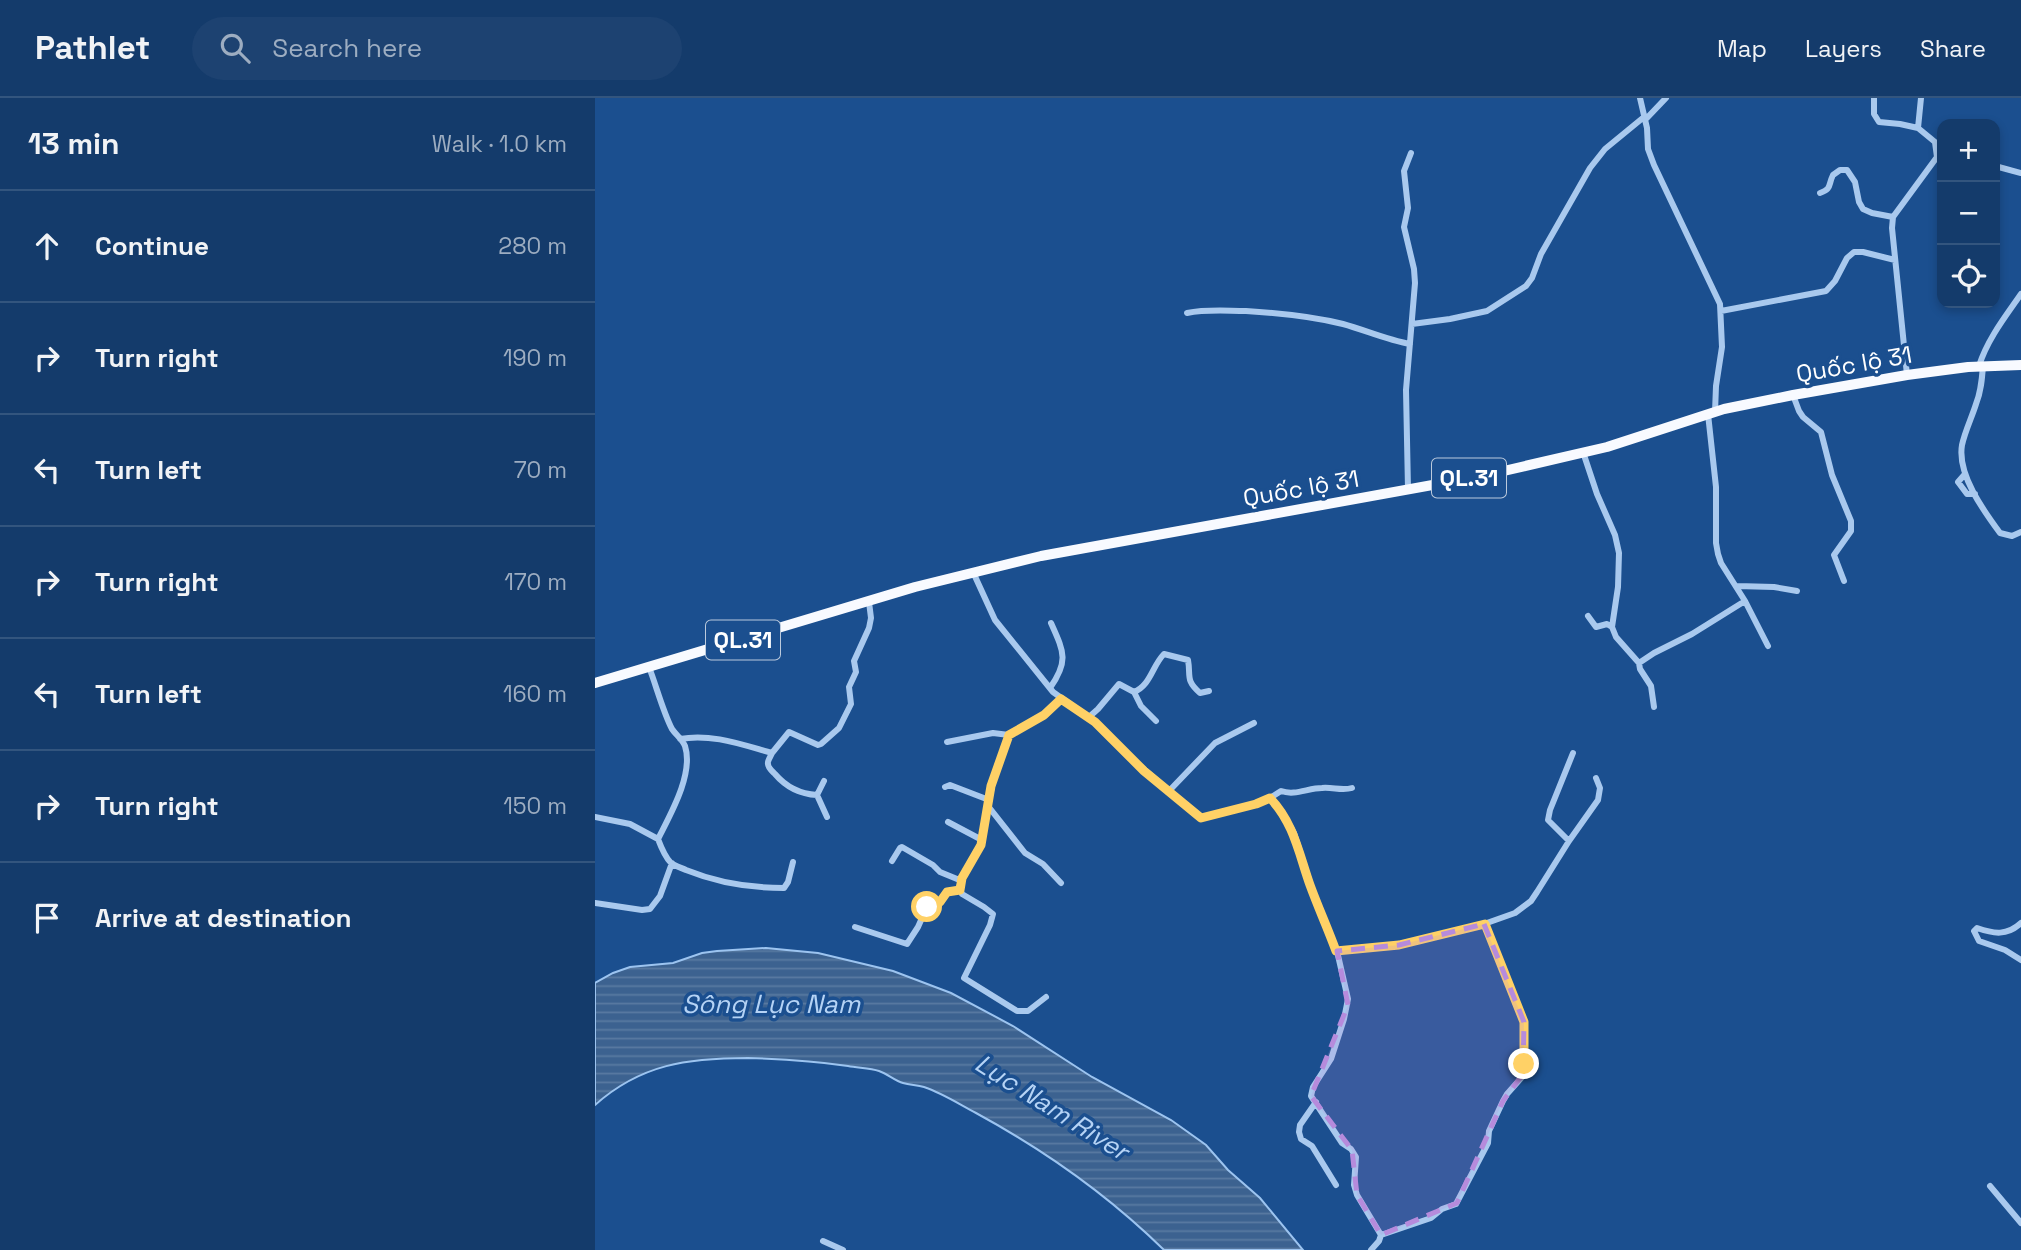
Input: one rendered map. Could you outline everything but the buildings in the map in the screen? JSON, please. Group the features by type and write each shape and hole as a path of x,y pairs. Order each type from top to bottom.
{"highway":[{"name":"Quốc lộ 31","path":"595,683 915,587 1041,556 1482,476 1607,447 1712,413 1793,395 1907,375 1981,366 2021,365"}],"street":[{"path":"1640,98 1648,149 1654,165 1713,287 1721,311 1721,361 1712,413 1717,554 1768,646"},
{"path":"1412,324 1487,311 1526,286 1541,254 1603,150 1644,119 1666,98"},
{"path":"1874,98 1874,114 1879,122 1918,128 1935,142 1937,147"},
{"path":"1918,128 1921,98"},
{"path":"1408,489 1406,390 1415,283 1404,227 1408,208 1404,171 1411,153"},
{"path":"1907,375 1893,217 1937,159"},
{"path":"2000,167 2021,173"},
{"path":"1820,193 1830,187 1833,175 1840,170 1847,170 1855,181 1863,209 1893,217"},
{"path":"1721,311 1826,291 1835,281 1847,258 1854,253 1863,252 1895,260"},
{"path":"2021,295 1982,355 1977,401 1962,445 1965,474 2000,533 2012,536 2021,532"},
{"path":"1187,313 1210,310 1291,314 1346,325 1379,337 1410,344"},
{"path":"1793,395 1803,417 1821,432 1832,475 1852,526 1834,555 1844,581"},
{"path":"1583,452 1615,535 1619,553 1618,587 1612,627 1616,637 1639,663 1640,670 1651,686 1654,707"},
{"path":"973,572 995,620 1050,688 1061,699 1089,717 1133,760 1201,818 1256,804 1281,791 1290,793 1318,788 1352,788"},
{"path":"1737,586 1797,591"},
{"path":"1639,663 1745,601"},
{"path":"817,795 807,794 783,784 768,767 768,762 789,732 820,745 839,728 851,704 849,687 856,672 854,661 869,628 869,602"},
{"path":"1588,616 1596,627 1607,624 1612,627"},
{"path":"1050,688 1063,663 1051,623"},
{"path":"1134,692 1148,681 1164,654 1188,660 1190,683 1200,693 1209,691"},
{"path":"649,667 671,726 686,752 684,777 674,809 658,839"},
{"path":"1089,717 1119,684 1134,692 1137,701 1156,721"},
{"path":"947,742 993,733 1009,735 1044,715 1061,699"},
{"path":"1169,791 1215,743 1254,723"},
{"path":"1009,735 995,772 982,840 961,881 962,894 993,914 964,978 1017,1011 1028,1011 1046,997"},
{"path":"680,739 694,736 712,738 772,753"},
{"path":"1569,841 1548,820 1573,753"},
{"path":"1336,951 1399,945 1509,916 1531,901 1598,800 1600,788 1596,778"},
{"path":"817,795 824,781"},
{"path":"945,787 955,786 989,803 1025,853 1043,864 1061,883"},
{"path":"817,795 827,817"},
{"path":"1270,798 1294,833 1336,951 1348,999 1331,1059 1311,1096 1342,1143 1351,1149 1356,1157 1357,1195 1381,1236"},
{"path":"595,817 630,824 658,839 672,863 723,882 749,887 784,888 793,862"},
{"path":"948,822 982,840"},
{"path":"892,861 902,847 942,873 961,881"},
{"path":"595,903 650,909 660,896 672,863"},
{"path":"855,927 907,944 923,918 930,900 940,902 947,892 960,890"},
{"path":"2021,923 2007,932 1995,933 1977,928 1974,931 1979,941 2005,950 2021,960"},
{"path":"1371,1250 1381,1236 1431,1218 1442,1209 1457,1204 1488,1143 1489,1131 1503,1101 1523,1076 1524,1022 1485,924"},
{"path":"1316,1102 1300,1125 1299,1132 1301,1139 1312,1146 1336,1185"},
{"path":"1990,1186 2021,1223"},
{"path":"823,1241 843,1250"}],"highlighted area":[{"path":"1484,924 1524,1022 1523,1074 1503,1101 1457,1203 1381,1235 1357,1195 1352,1150 1311,1096 1348,1005 1337,951 1399,945"}],"water":[{"name":"Sông Lục Nam","path":"766,948 818,953 893,971 951,993 1013,1026 1092,1077 1171,1120 1206,1145 1228,1170 1260,1198 1303,1250 1164,1250 1098,1192 1026,1142 937,1092 900,1082 872,1069 760,1058 685,1062 666,1066 630,1080 595,1105 595,983 630,967 673,963 702,953"}],"route":[{"path":"927,907 931,899 940,902 947,892 960,890 962,878 981,845 991,786 1009,735 1044,715 1061,699 1095,722 1144,771 1201,818 1270,798 1294,833 1336,951 1399,945 1485,924 1524,1022 1524,1064"}],"water label":[{"name":"Lục Nam River","path":"1052,1107"}]}
